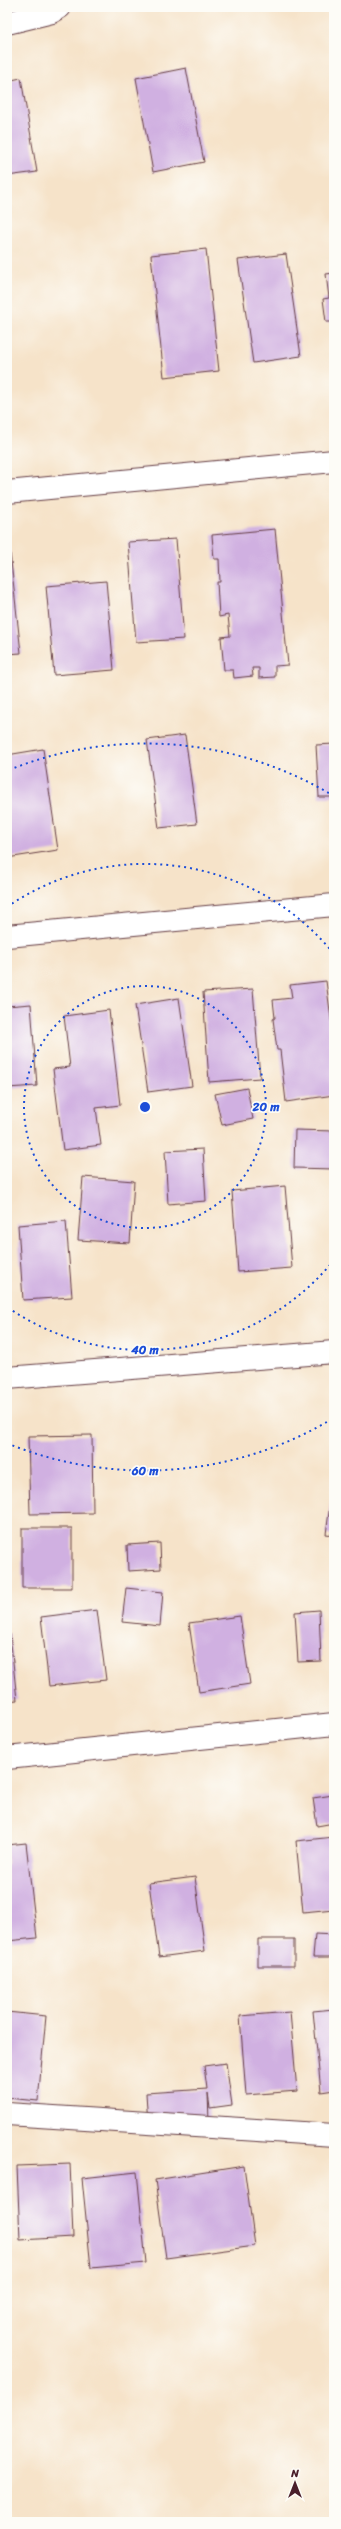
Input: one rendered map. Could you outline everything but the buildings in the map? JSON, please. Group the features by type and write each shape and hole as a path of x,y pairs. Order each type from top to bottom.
{"street":[{"path":"7,23 52,12 60,7"},
{"path":"7,492 334,461"},
{"path":"7,936 334,905"},
{"path":"7,1378 334,1352"},
{"path":"7,1758 334,1724"},
{"path":"7,2114 334,2135"}]}
